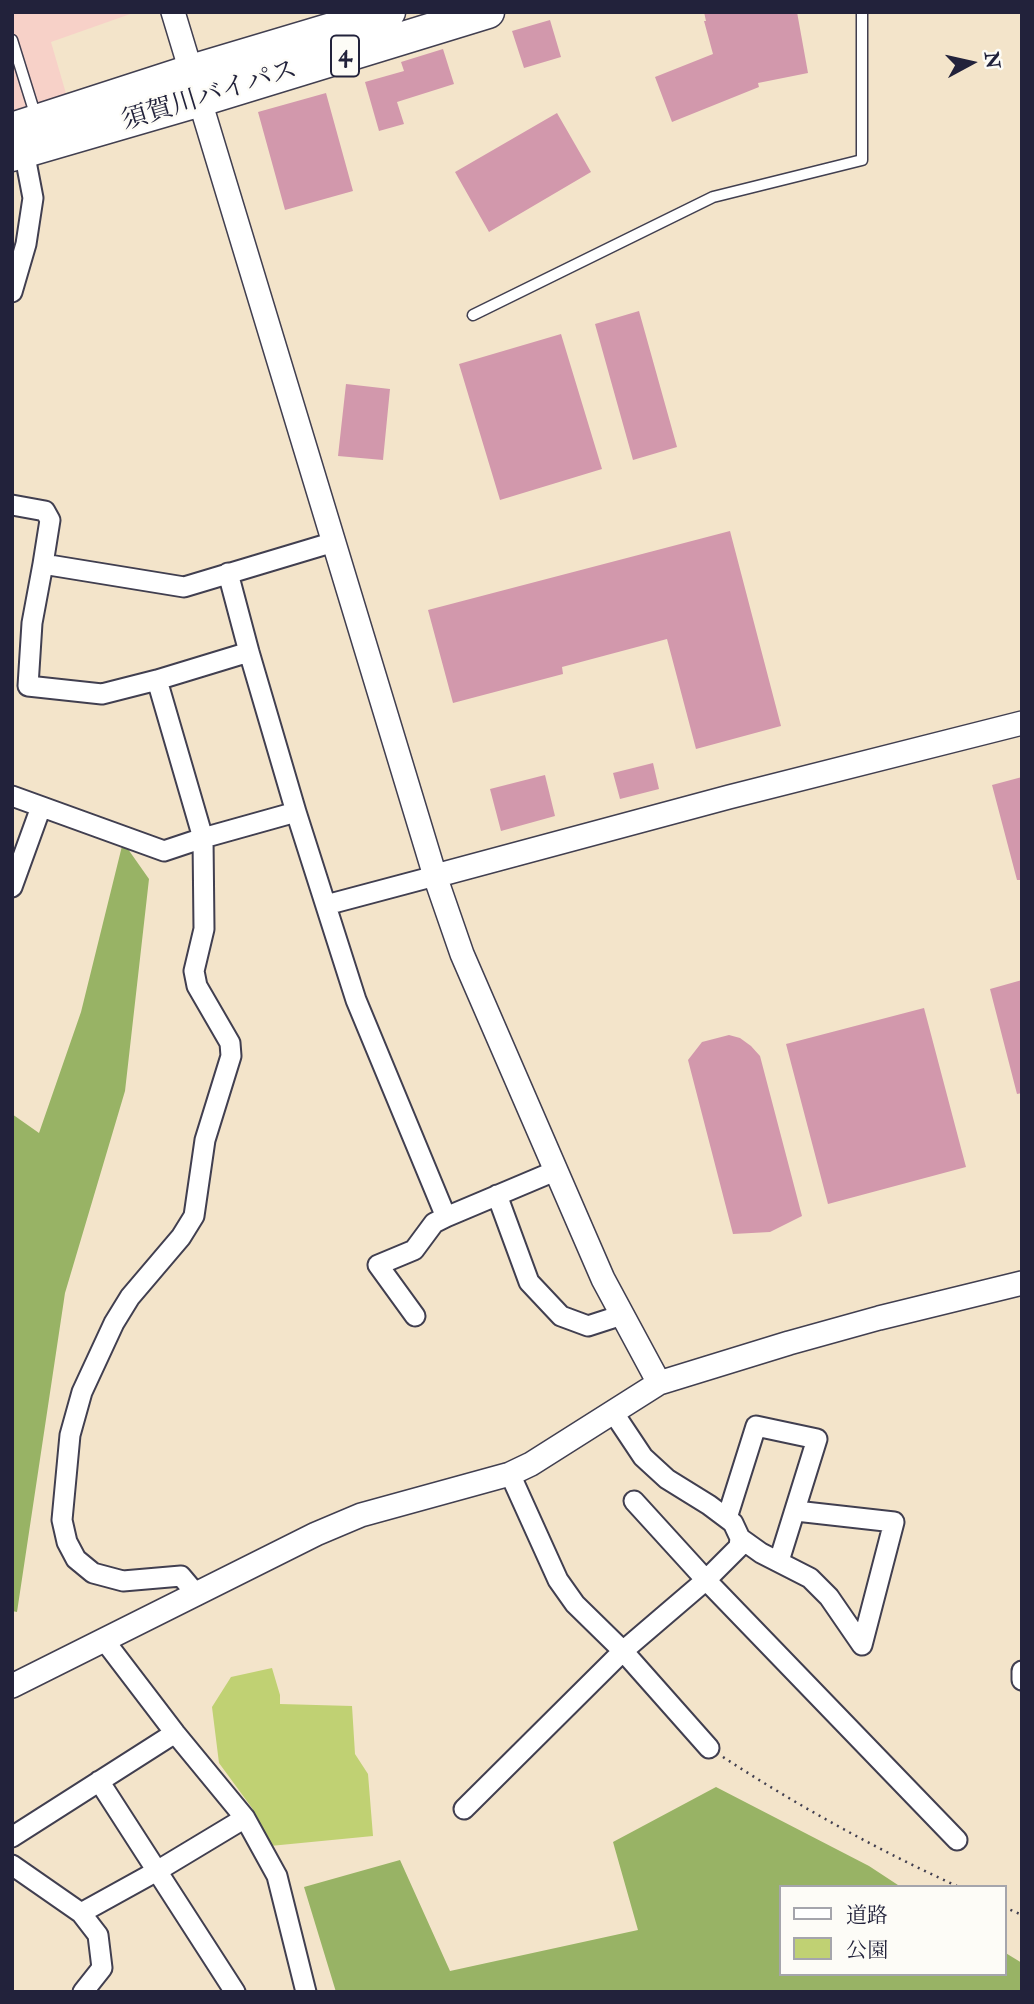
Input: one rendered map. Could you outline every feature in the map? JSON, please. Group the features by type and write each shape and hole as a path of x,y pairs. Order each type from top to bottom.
{"highway":[{"name":"須賀川バイパス","path":"196,86 388,12"},
{"name":"須賀川バイパス","path":"22,139 196,86 488,12"}],"street":[{"path":"173,12 435,876 462,954 603,1279 659,1383"},
{"path":"12,292 26,244 33,198 22,139"},
{"path":"12,505 46,511 50,520 32,623 28,685 102,694 249,652"},
{"path":"43,564 184,587 334,542"},
{"path":"228,573 296,812 356,1000 446,1217"},
{"path":"157,680 203,838 204,929 194,971 197,986 230,1043 231,1056 205,1140 194,1216 181,1237 130,1297 114,1323 82,1392 71,1435 62,1520 67,1542 76,1559 93,1573 123,1581 181,1576 197,1595"},
{"path":"326,905 729,797 1022,723"},
{"path":"12,796 164,851 296,812"},
{"path":"12,887 41,807"},
{"path":"415,1316 378,1265 414,1250 434,1223 555,1171"},
{"path":"497,1195 529,1282 561,1316 589,1326 622,1315"},
{"path":"12,1686 316,1534 361,1515 510,1474 531,1464 659,1383 828,1332 1022,1283"},
{"path":"613,1412 643,1457 667,1479 727,1518 733,1523 740,1538 761,1553 810,1578 829,1597 862,1645 894,1522 796,1511"},
{"path":"727,1518 756,1426 817,1439 779,1561"},
{"path":"510,1474 558,1580 575,1604 622,1651 709,1748"},
{"path":"634,1501 706,1580 957,1840"},
{"path":"464,1810 622,1651 706,1580 738,1548 740,1538"},
{"path":"104,1640 244,1818 276,1875 306,1992"},
{"path":"1022,1671 1022,1679"},
{"path":"12,1837 175,1733"},
{"path":"99,1782 235,1992"},
{"path":"81,1913 244,1818"},
{"path":"12,1866 81,1913 97,1935 102,1968 83,1992"}],"lane":[{"path":"473,315 713,198 862,160 862,12"},
{"path":"12,40 22,139"}],"path":[{"path":"709,1748 790,1800 955,1885"},
{"path":"1006,1908 1022,1915"}],"shaded area":[{"path":"12,12 136,12 51,42 67,97 12,115"}],"green space":[{"path":"123,842 149,879 125,1091 65,1293 17,1612 12,1611 12,1114 39,1133 81,1012"},
{"path":"272,1668 280,1704 352,1706 355,1754 368,1774 373,1836 270,1846 252,1808 219,1763 212,1707 231,1677"},
{"path":"716,1787 869,1866 898,1885 778,1885 778,1976 1006,1976 1006,1953 1022,1963 1022,1992 336,1992 304,1887 400,1860 450,1971 638,1930 613,1842"}],"building":[{"path":"704,12 797,12 808,73 758,83 759,87 672,122 655,77 713,54"},
{"path":"550,20 561,57 524,68 512,31"},
{"path":"443,49 454,84 397,102 404,124 379,131 365,82 404,71 401,62"},
{"path":"326,93 353,191 285,210 258,112"},
{"path":"557,113 591,172 489,232 455,172"},
{"path":"639,311 677,447 633,460 595,324"},
{"path":"561,334 602,469 500,500 459,364"},
{"path":"346,384 390,389 383,460 338,456"},
{"path":"730,531 781,726 696,749 667,639 562,667 563,674 453,703 428,610"},
{"path":"653,763 659,789 620,799 613,773"},
{"path":"545,775 555,816 501,831 490,789"},
{"path":"1022,777 1022,880 1017,880 992,785"},
{"path":"1022,980 1022,1093 1017,1094 990,989"},
{"path":"924,1008 966,1167 828,1204 786,1044"},
{"path":"729,1035 740,1038 760,1056 802,1216 770,1232 733,1234 688,1060 702,1042"}]}
